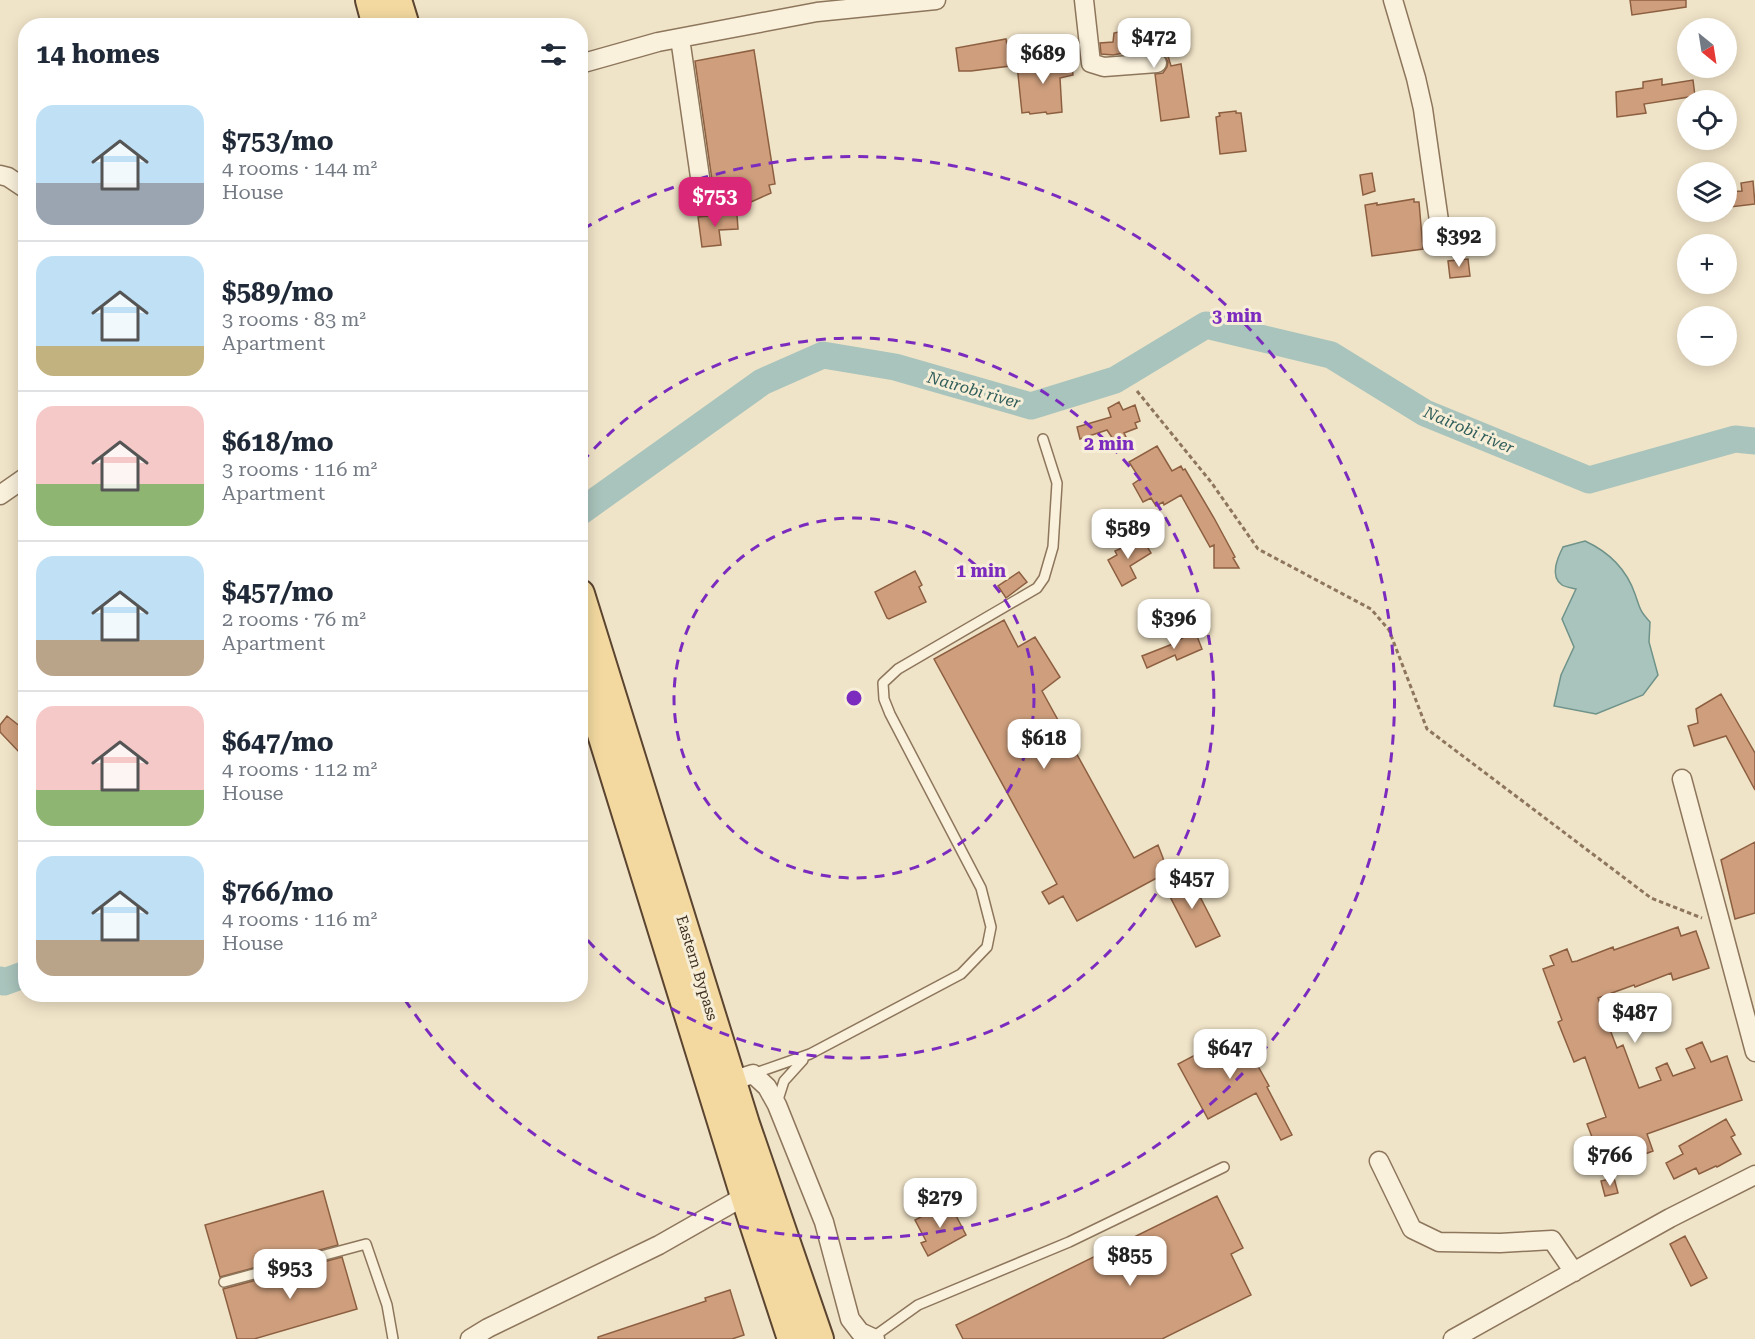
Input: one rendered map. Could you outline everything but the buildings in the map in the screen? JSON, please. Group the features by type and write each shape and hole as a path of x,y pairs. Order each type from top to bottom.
{"main road":[{"path":"370,0 375,18"},
{"path":"397,0 403,18"},
{"name":"Eastern Bypass","path":"588,618 742,1078 798,1339"},
{"name":"Eastern Bypass","path":"588,689 745,1196 798,1339"}],"street":[{"path":"588,62 657,42 817,12 933,0"},
{"path":"1084,0 1091,63 1104,67 1157,63"},
{"path":"1393,0 1423,109 1442,242"},
{"path":"680,38 702,191"},
{"path":"0,175 18,184"},
{"path":"0,495 18,483"},
{"path":"1682,779 1755,1052"},
{"path":"742,1078 767,1087 777,1105 824,1222 850,1319 860,1332 873,1338"},
{"path":"1379,1161 1412,1229 1439,1242 1500,1243 1552,1240 1574,1272"},
{"path":"1453,1339 1670,1218 1755,1175"},
{"path":"470,1339 488,1328 659,1245 745,1196"}],"lane":[{"path":"742,1078 810,1054 961,974 987,947 991,927 981,888 890,714 884,699 883,683 898,669 1037,588 1044,578 1053,547 1057,483 1042,439"},
{"path":"777,1105 784,1081 795,1066 810,1054"},
{"path":"873,1338 918,1305 1069,1242 1224,1167"},
{"path":"224,1282 366,1244 387,1305 393,1339"}],"path":[{"path":"1137,391 1211,482 1258,549 1371,609 1389,630 1426,729 1651,898 1709,921"}],"water":[{"path":"1585,541 1602,550 1627,576 1640,609 1650,622 1649,642 1658,675 1643,695 1596,714 1554,706 1561,675 1574,647 1562,619 1576,589 1563,586 1558,581 1556,566 1563,547"}],"waterway":[{"name":"Nairobi river","path":"588,506 762,382 823,355 895,367 1031,406 1115,380 1206,325 1331,355 1425,413 1589,480 1735,439 1755,441"},
{"name":"Nairobi river","path":"0,980 4,982 18,977"}]}
